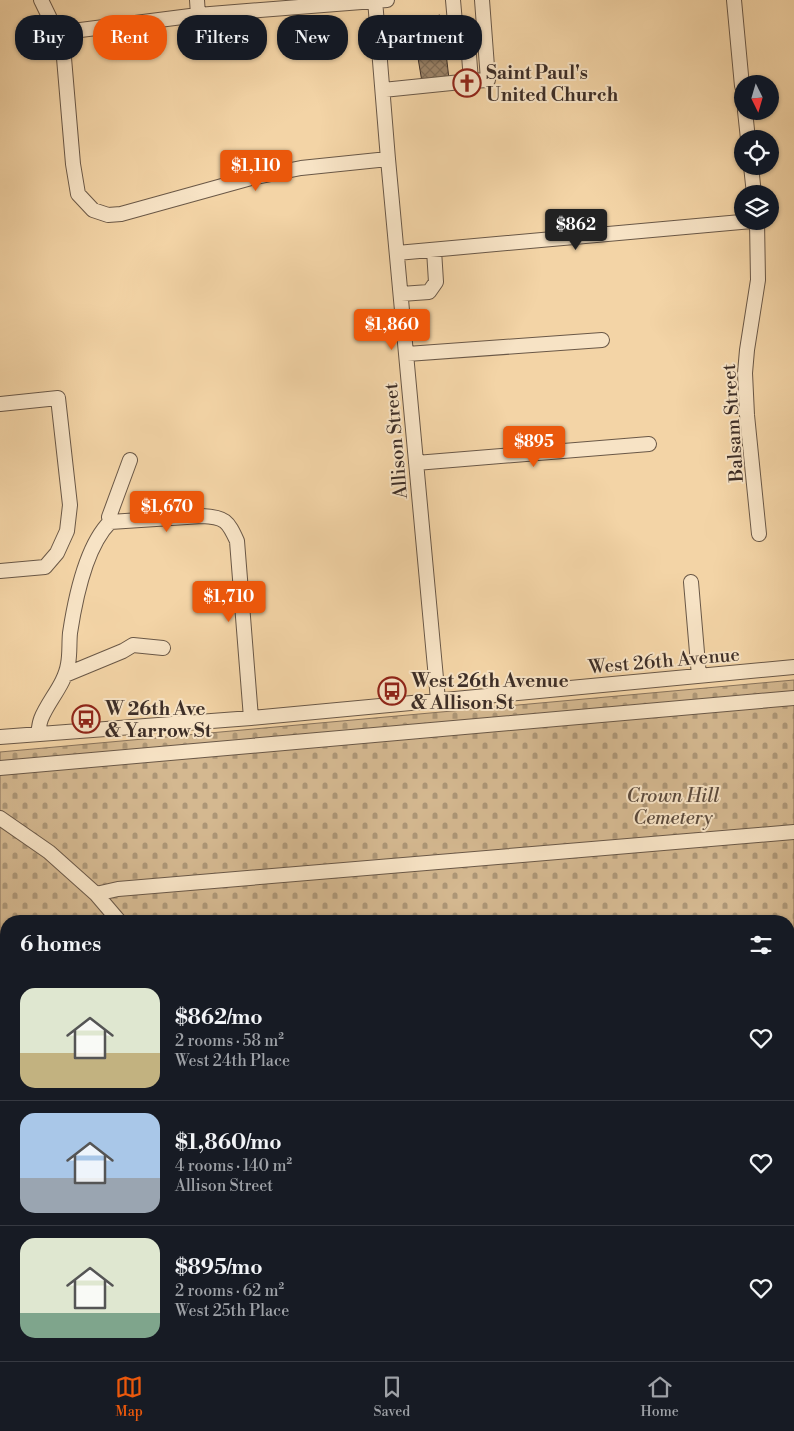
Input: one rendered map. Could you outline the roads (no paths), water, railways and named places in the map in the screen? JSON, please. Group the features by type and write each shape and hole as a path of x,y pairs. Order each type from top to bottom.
{"street":[{"path":"41,0 48,15"},
{"path":"196,0 198,15 379,0"},
{"name":"Allison Street","path":"379,0 388,159 438,700"},
{"path":"452,0 456,34 469,55 471,81"},
{"path":"383,90 488,80 482,0"},
{"path":"734,0 741,75"},
{"path":"83,30 177,18"},
{"path":"64,60 78,194 94,210 108,215 121,214 251,178 301,168 388,159"},
{"path":"397,253 734,223"},
{"name":"Balsam Street","path":"757,230 758,280 746,350 745,373 747,415 759,534"},
{"path":"401,294 429,292 436,282 434,250"},
{"path":"407,354 602,340"},
{"path":"0,404 58,398 70,505 67,531 57,553 45,567 0,571"},
{"path":"416,463 649,444"},
{"path":"110,522 109,517 130,460"},
{"path":"38,734 41,720 65,675 68,664 70,632 81,580 101,530 110,522 202,516 217,517 229,523 237,541 251,718"},
{"path":"691,582 699,676"},
{"path":"65,675 133,645 163,648"},
{"name":"West 26th Avenue","path":"0,737 251,718 794,667"},
{"path":"0,768 794,698"},
{"path":"0,818 49,852 96,894 114,915"},
{"path":"96,894 118,889 794,832"}],"place":[{"name":"Saint Paul's United Church","path":"467,83"},
{"name":"West 26th Avenue & Allison St","path":"392,691"},
{"name":"W 26th Ave & Yarrow St","path":"86,719"}],"park label":[{"name":"Crown Hill Cemetery","path":"673,806"}]}
